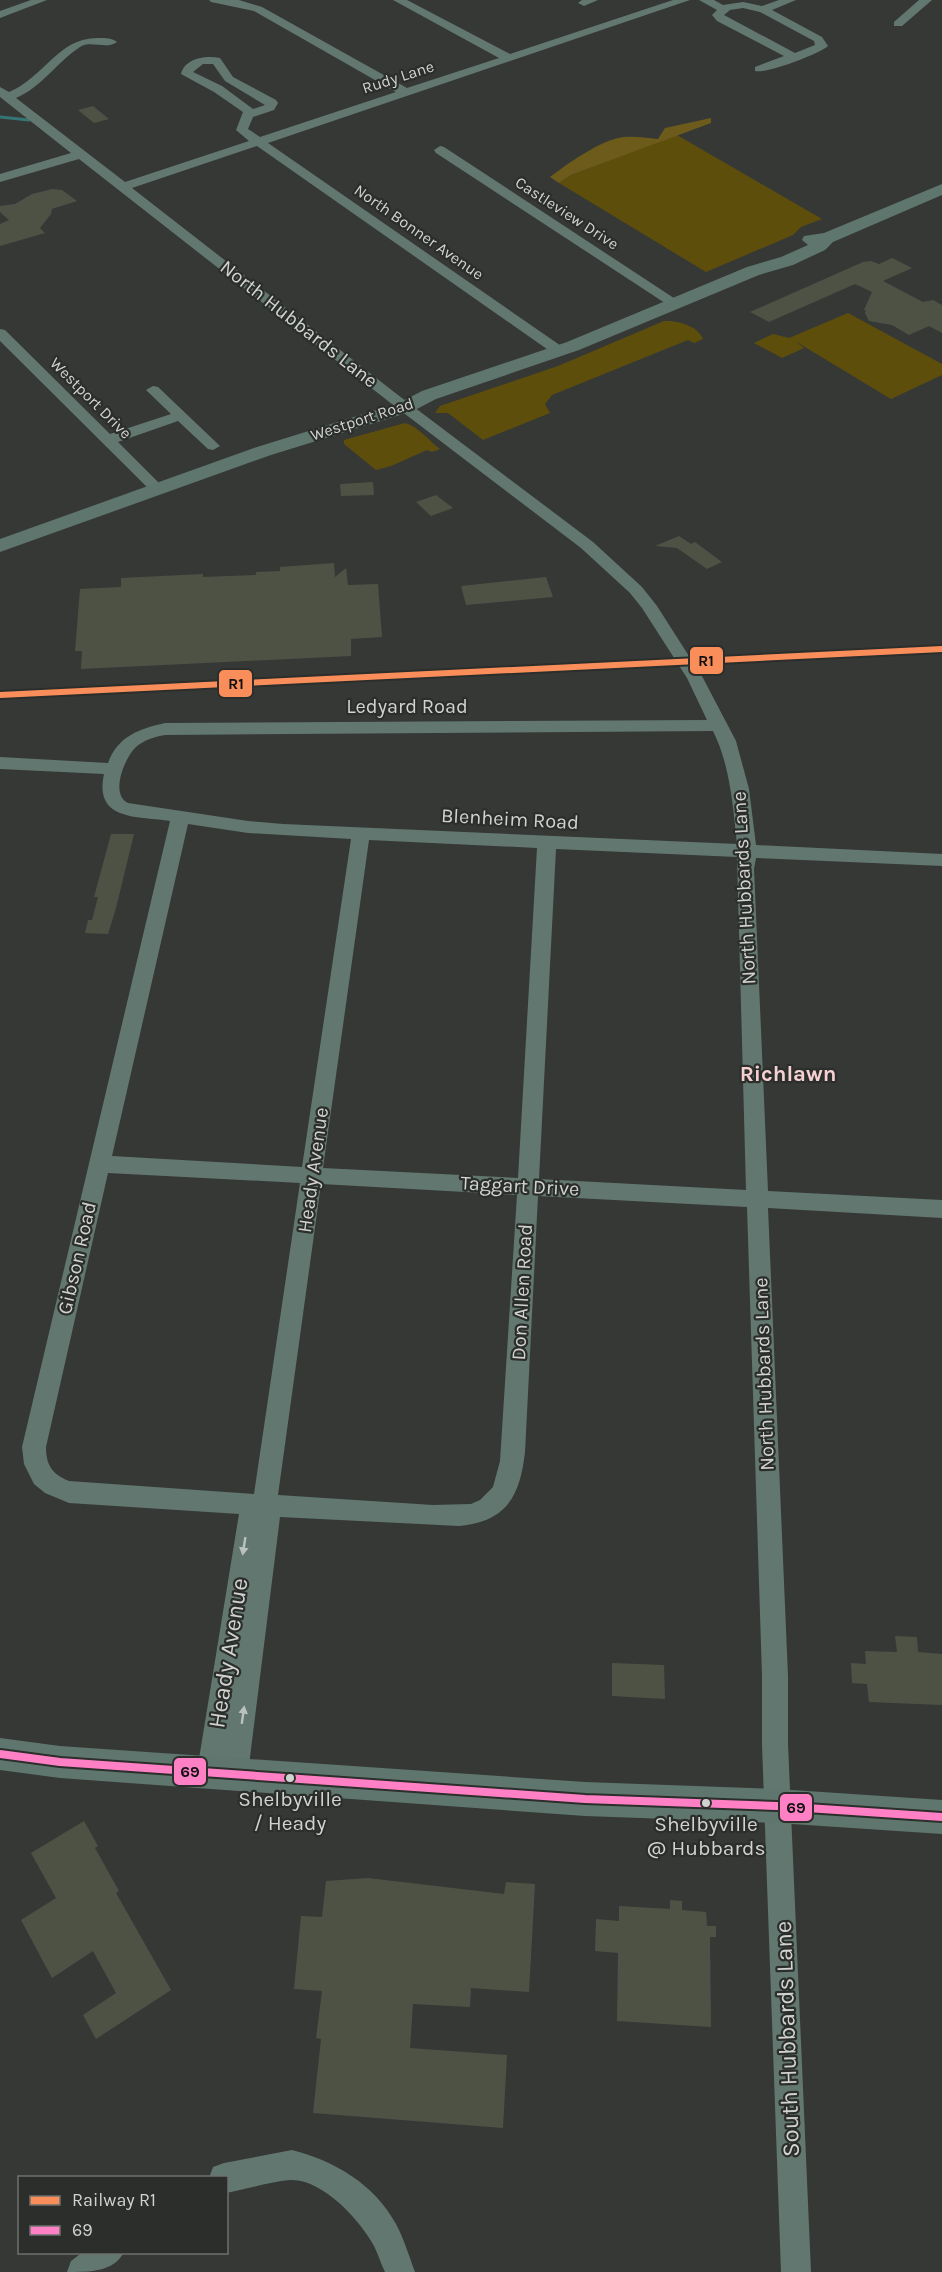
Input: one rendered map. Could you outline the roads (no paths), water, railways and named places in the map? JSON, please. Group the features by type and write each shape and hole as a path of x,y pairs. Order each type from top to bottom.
{"main road":[{"name":"Westport Road","path":"0,546 331,429 406,407 429,395 612,332 753,271 787,261 819,246 827,238 942,189"},
{"path":"0,1754 60,1762 585,1799 777,1806 942,1817"}],"street":[{"path":"0,15 41,0"},
{"path":"215,0 244,4 258,9 405,92"},
{"path":"399,0 508,58"},
{"name":"Rudy Lane","path":"123,187 684,0"},
{"path":"705,0 724,9"},
{"path":"763,9 790,0"},
{"path":"898,24 926,0"},
{"path":"759,69 815,51 823,44 763,9 743,5 724,9 718,15 720,19 794,57"},
{"path":"4,94 23,90 77,44 85,41 111,42"},
{"path":"216,60 229,79 272,103 270,107 249,114 218,89 187,74 188,69 200,61 216,60"},
{"name":"North Hubbards Lane","path":"4,94 587,545 636,590 649,606 695,678 720,724 736,768 747,851 745,870 775,1676 777,1806"},
{"name":"North Bonner Avenue","path":"249,114 242,130 559,351"},
{"name":"Castleview Drive","path":"440,150 676,304"},
{"path":"0,178 81,154"},
{"name":"Westport Drive","path":"0,333 157,489"},
{"path":"153,390 213,446"},
{"path":"108,440 180,416"},
{"name":"Ledyard Road","path":"115,769 121,752 134,738 165,729 720,724"},
{"path":"0,763 115,769"},
{"name":"Blenheim Road","path":"115,769 110,795 115,804 124,808 248,827 942,860"},
{"name":"Gibson Road","path":"180,817 34,1448 34,1458 43,1480 53,1488 69,1492 264,1506"},
{"name":"Heady Avenue","path":"223,1772 248,1520 264,1506 361,834"},
{"name":"Don Allen Road","path":"264,1506 471,1514 490,1506 510,1483 547,843"},
{"name":"Taggart Drive","path":"99,1164 942,1209"},
{"name":"South Hubbards Lane","path":"777,1806 796,2272"},
{"path":"228,2177 292,2165 312,2170 338,2183 366,2207 385,2235 400,2272"},
{"path":"82,2272 108,2254"}],"waterway":[{"path":"0,117 29,120"}],"rail line":[{"name":"R1","path":"0,695 942,649"}],"place":[{"name":"Shelbyville / Heady","path":"290,1778"},
{"name":"Shelbyville @ Hubbards","path":"706,1803"}],"district":[{"name":"Richlawn","path":"788,1074"}]}
